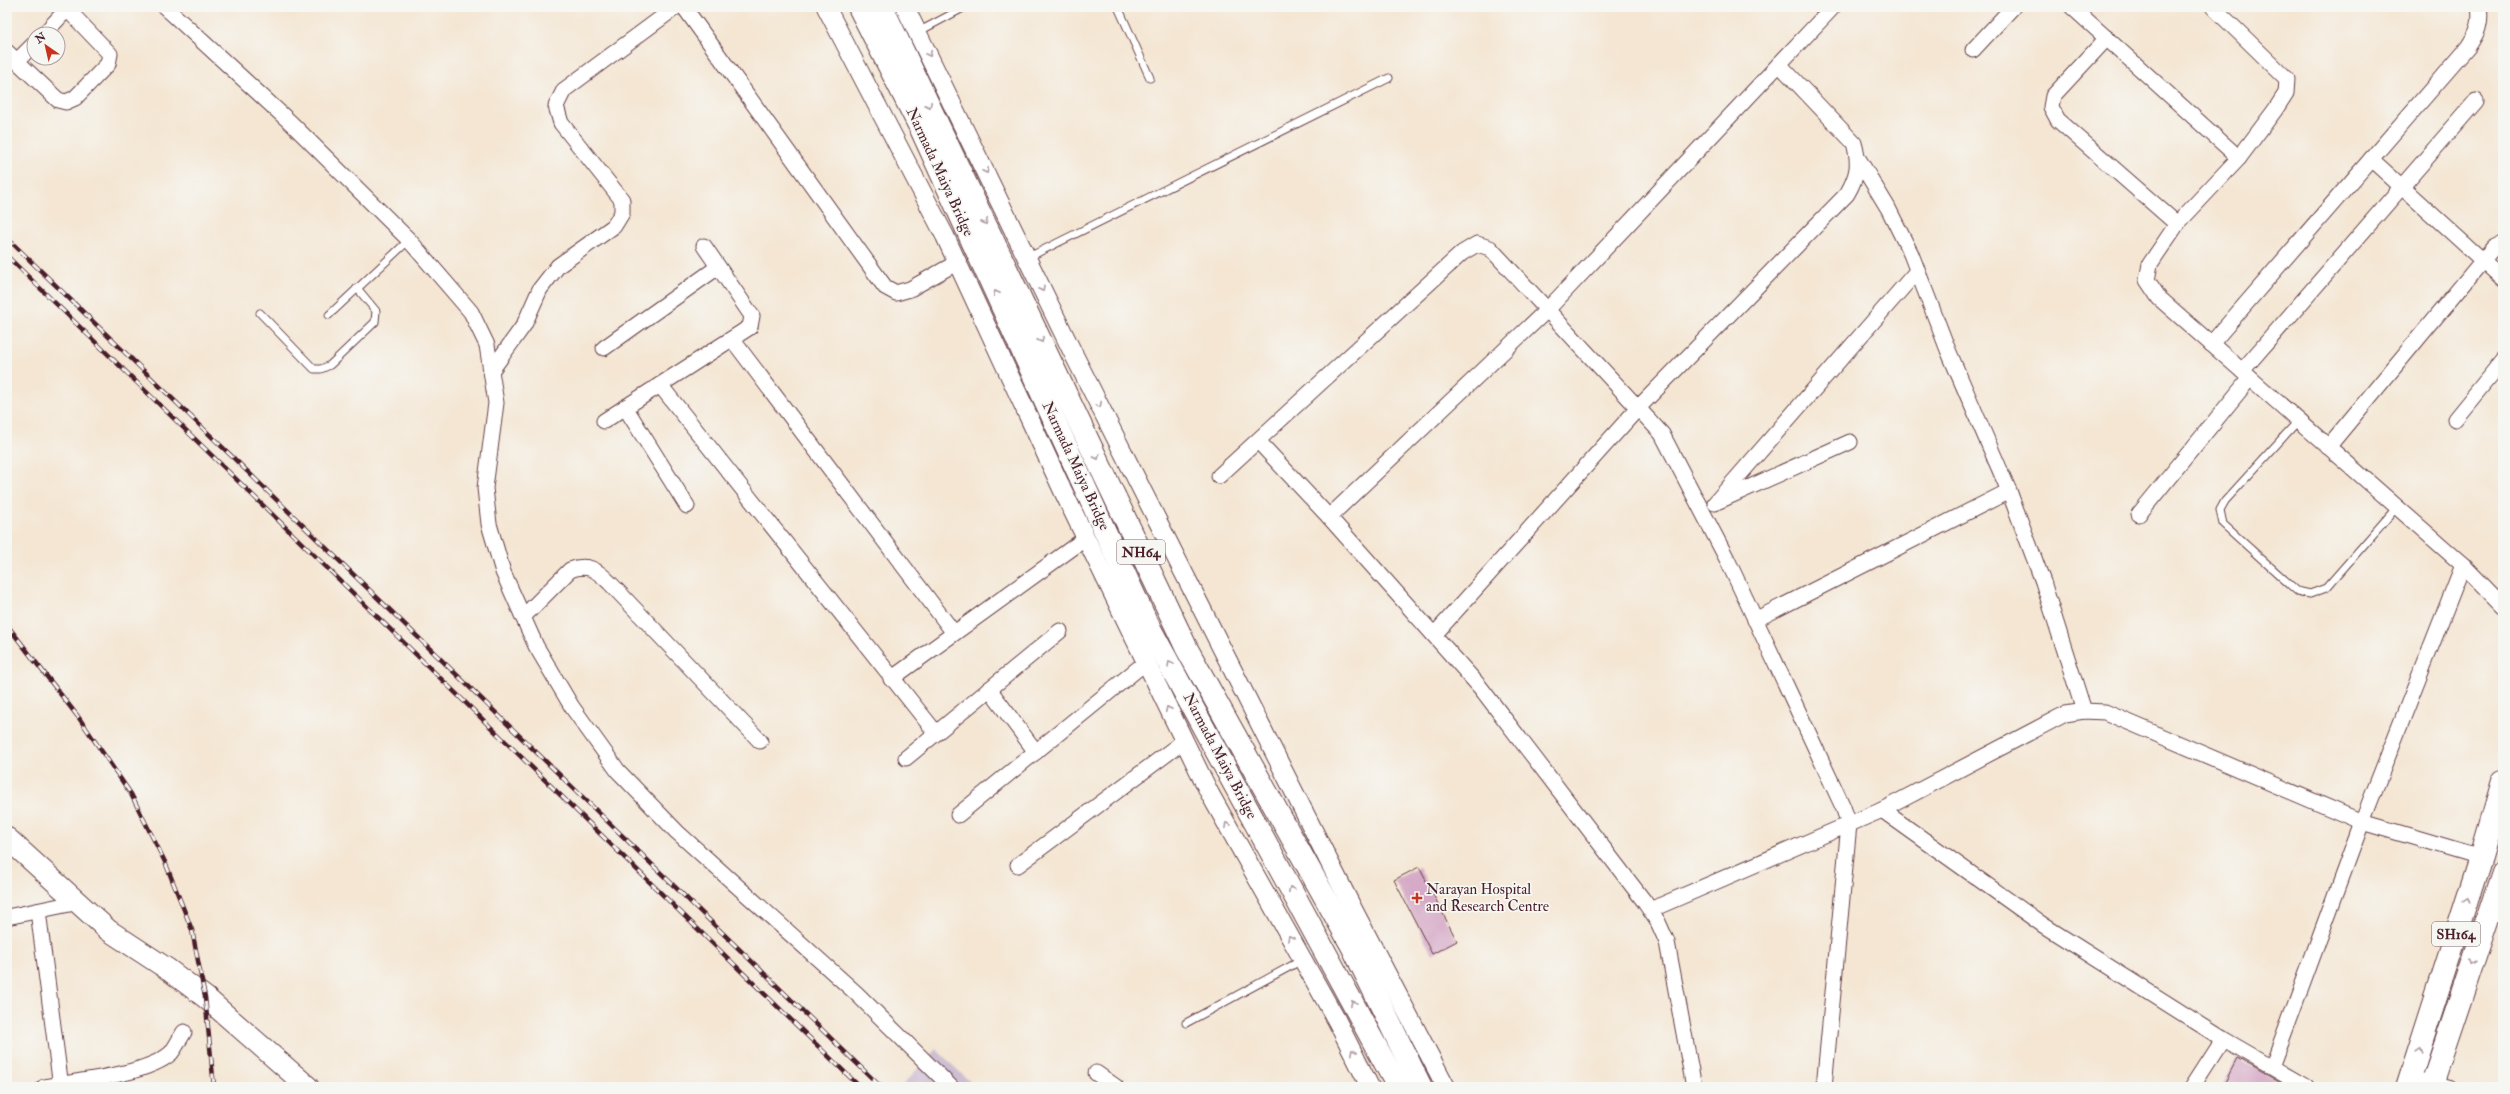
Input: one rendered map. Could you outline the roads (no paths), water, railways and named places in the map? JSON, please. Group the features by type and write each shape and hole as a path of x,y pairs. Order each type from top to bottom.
{"main road":[{"name":"Narmada Maiya Bridge","path":"860,7 921,129 1148,623 1398,1087"},
{"name":"NH64","path":"882,7 1187,649 1352,946 1421,1087"},
{"name":"SH164","path":"2408,1083 2481,857 2503,781"},
{"path":"7,838 108,930 166,968 205,997 308,1087"},
{"name":"SH164","path":"2437,1086 2503,872"}],"street":[{"path":"165,7 291,123 409,240 471,312 487,344 496,403 485,488 488,516 503,572 536,646 572,707 618,771 677,832 856,993 951,1087"},
{"path":"491,371 524,325 540,289 558,266 614,226 622,213 622,200 561,123 556,106 564,90 676,7"},
{"path":"684,7 885,288 896,293 910,289 958,262"},
{"name":"NH64","path":"826,7 958,262 1086,538 1210,794 1370,1087"},
{"path":"905,7 1072,353 1349,902 1446,1087"},
{"path":"1329,517 1548,309 1833,7"},
{"path":"1973,50 2013,7"},
{"path":"2072,7 2239,158"},
{"path":"2213,7 2287,79 2286,93 2239,158 2177,224 2150,264 2147,280 2159,298 2463,565 2503,606"},
{"path":"2211,344 2468,47 2478,32 2482,19 2479,7"},
{"path":"26,49 12,57 58,100 66,102 75,98 108,64 110,54 68,8 51,26"},
{"path":"2107,38 2053,96 2051,107 2058,120 2177,224"},
{"path":"1779,64 1854,142 1859,160 1888,208 1917,270 1948,350 2009,491 2043,582 2084,711"},
{"path":"2139,514 2246,375 2400,188 2476,101"},
{"path":"2371,159 2400,188 2503,280"},
{"path":"1434,635 1639,407 1847,194 1857,176 1859,160"},
{"path":"2328,447 2494,248 2503,243"},
{"path":"1219,476 1462,253 1477,244 1490,248 1639,407 1662,434 1708,506 1755,620 1849,824 1824,1087"},
{"path":"604,421 750,326 752,316 704,246"},
{"path":"604,348 718,267"},
{"path":"1708,506 1917,270"},
{"path":"732,338 954,633"},
{"path":"2455,419 2503,360"},
{"path":"660,385 891,679 936,733"},
{"path":"625,407 687,506"},
{"path":"1258,441 1329,517 1480,687 1650,910 1667,942 1694,1087"},
{"path":"1708,506 1850,442"},
{"path":"1755,620 2009,491"},
{"path":"891,679 1086,538"},
{"path":"2272,1067 2362,822 2463,565"},
{"path":"523,617 570,570 580,566 589,567 610,583 760,741"},
{"path":"906,758 1060,631"},
{"path":"958,815 1146,662"},
{"path":"989,689 1036,752"},
{"path":"1650,910 1882,810 2066,714 2084,711 2104,712 2362,822 2481,857"},
{"path":"1018,865 1184,741"},
{"path":"1882,810 2043,925 2223,1039 2306,1087"},
{"path":"7,917 79,902"},
{"path":"38,910 61,1085"},
{"path":"44,1087 61,1085 155,1064 171,1052 184,1032"},
{"path":"2192,1087 2223,1039"},
{"path":"1096,1073 1116,1087"},
{"path":"2408,1083 2437,1086"}],"lane":[{"path":"918,32 965,7"},
{"path":"1118,7 1150,78"},
{"path":"1027,258 1389,78"},
{"path":"329,315 409,240"},
{"path":"260,313 314,369 321,369 330,365 375,322 376,311 357,288"},
{"path":"2298,421 2224,501 2220,517 2223,524 2297,591 2310,594 2326,588 2397,507"},
{"path":"1186,1024 1302,960"}],"railway":[{"path":"7,238 881,1087"},
{"path":"7,256 860,1087"},
{"path":"7,625 79,718 131,794 165,862 192,930 205,997 214,1087"}],"place":[{"name":"Narayan Hospital and Research Centre","path":"1417,898"}]}
